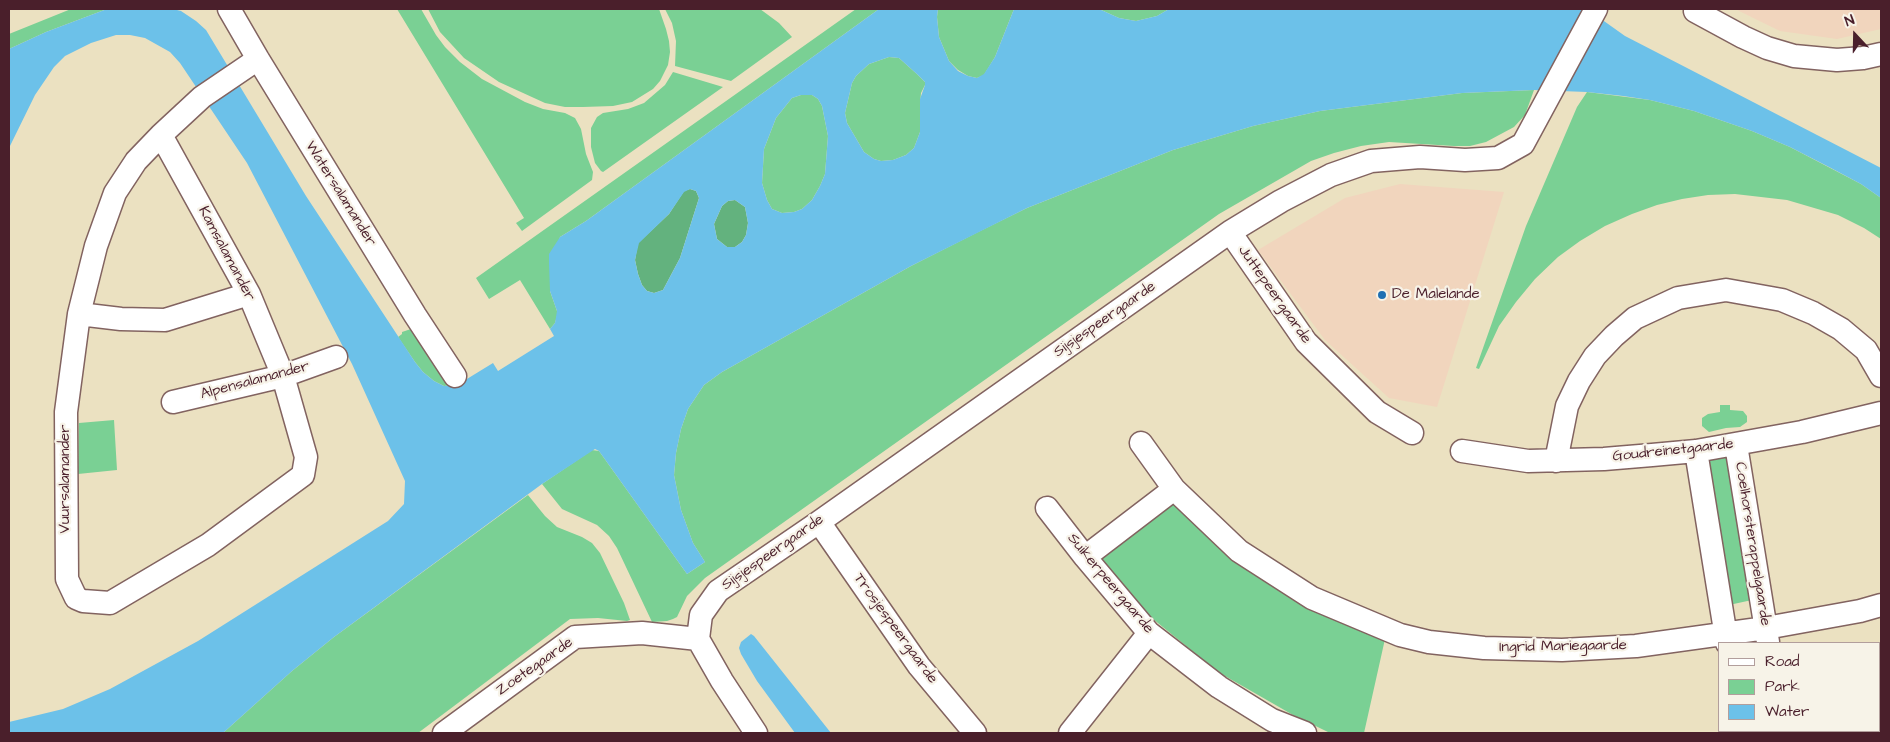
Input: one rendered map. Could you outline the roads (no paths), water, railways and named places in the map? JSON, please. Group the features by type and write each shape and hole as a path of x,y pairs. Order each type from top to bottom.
{"street":[{"name":"Watersalamander","path":"229,9 258,60 415,315 456,376"},
{"name":"Sijsjespeergaarde","path":"698,639 701,615 718,591 1230,232 1282,201 1331,176 1371,161 1420,157 1465,160 1498,158 1523,144 1596,9"},
{"path":"1695,11 1767,48 1794,56 1837,60 1881,54"},
{"name":"Vuursalamander","path":"258,60 235,73 202,97 136,161 115,193 96,246 79,314 66,412 67,579 76,598 83,601 110,603 208,545 303,474 306,457 283,376"},
{"name":"Kamsalamander","path":"161,135 249,294 283,376"},
{"name":"Juttepeergaarde","path":"1230,232 1306,342 1377,412 1412,433"},
{"path":"1556,461 1567,406 1580,380 1596,356 1614,336 1635,318 1678,298 1726,290 1782,300 1813,312 1841,329 1866,350 1881,376"},
{"path":"79,314 121,319 165,320 249,294"},
{"name":"Alpensalamander","path":"173,402 283,376 336,357"},
{"name":"Goudreinetgaarde","path":"1462,451 1528,461 1633,457 1736,445 1802,432 1881,413"},
{"name":"Ingrid Mariegaarde","path":"1141,442 1174,489 1240,551 1312,598 1400,635 1429,642 1484,648 1562,650 1767,636 1881,605"},
{"name":"Coelhorsterappelgaarde","path":"1736,445 1767,636"},
{"path":"1696,451 1726,639"},
{"path":"1084,557 1174,489"},
{"name":"Suikerpeergaarde","path":"1047,508 1084,557 1148,633 1218,686 1272,720 1305,733"},
{"name":"Trosjespeergaarde","path":"818,522 919,666 975,733"},
{"name":"Zoetegaarde","path":"444,733 470,725 575,637 642,633 698,639"},
{"path":"1070,733 1148,633"},
{"path":"698,639 722,681 756,733"}],"water":[{"path":"107,9 173,9 181,11 196,21 206,30 306,196 415,362 423,372 444,386 462,382 493,363 498,371 554,336 550,329 555,323 557,311 550,291 549,254 560,237 586,221 879,9 938,9 939,37 949,61 958,71 977,78 984,74 995,57 1014,9 1099,9 1119,18 1136,21 1157,16 1169,9 1587,9 1625,36 1881,168 1881,198 1861,184 1829,167 1790,147 1752,131 1694,111 1650,100 1623,96 1587,92 1534,90 1462,93 1320,111 1253,126 1173,150 1027,208 911,266 722,372 704,385 688,409 681,429 674,475 681,510 693,543 705,562 687,574 599,451 595,449 542,484 334,637 292,671 223,733 9,733 9,722 63,709 110,689 198,641 388,521 404,504 405,481 352,364 247,163 180,63 170,52 145,38 116,35 91,43 65,56 54,67 35,95 9,148 9,49 46,32","holes":["889,57 899,58 925,82 920,99 920,132 914,148 906,155 893,160 881,161 874,159 864,152 847,123 845,113 852,83 856,76 869,64","801,95 812,95 818,99 822,106 828,136 825,174 812,200 802,209 782,213 772,209 762,183 764,149 776,118 792,98","690,189 696,191 699,198 680,258 663,290 654,293 647,291 642,285 635,260 639,243 669,214 684,192","735,200 745,207 748,223 746,235 742,242 735,247 727,247 717,239 714,224 722,206 728,201"]},
{"path":"751,634 831,733 795,733 757,681 741,654 739,648 741,642"}],"place":[{"name":"De Malelande","path":"1382,295"}]}
